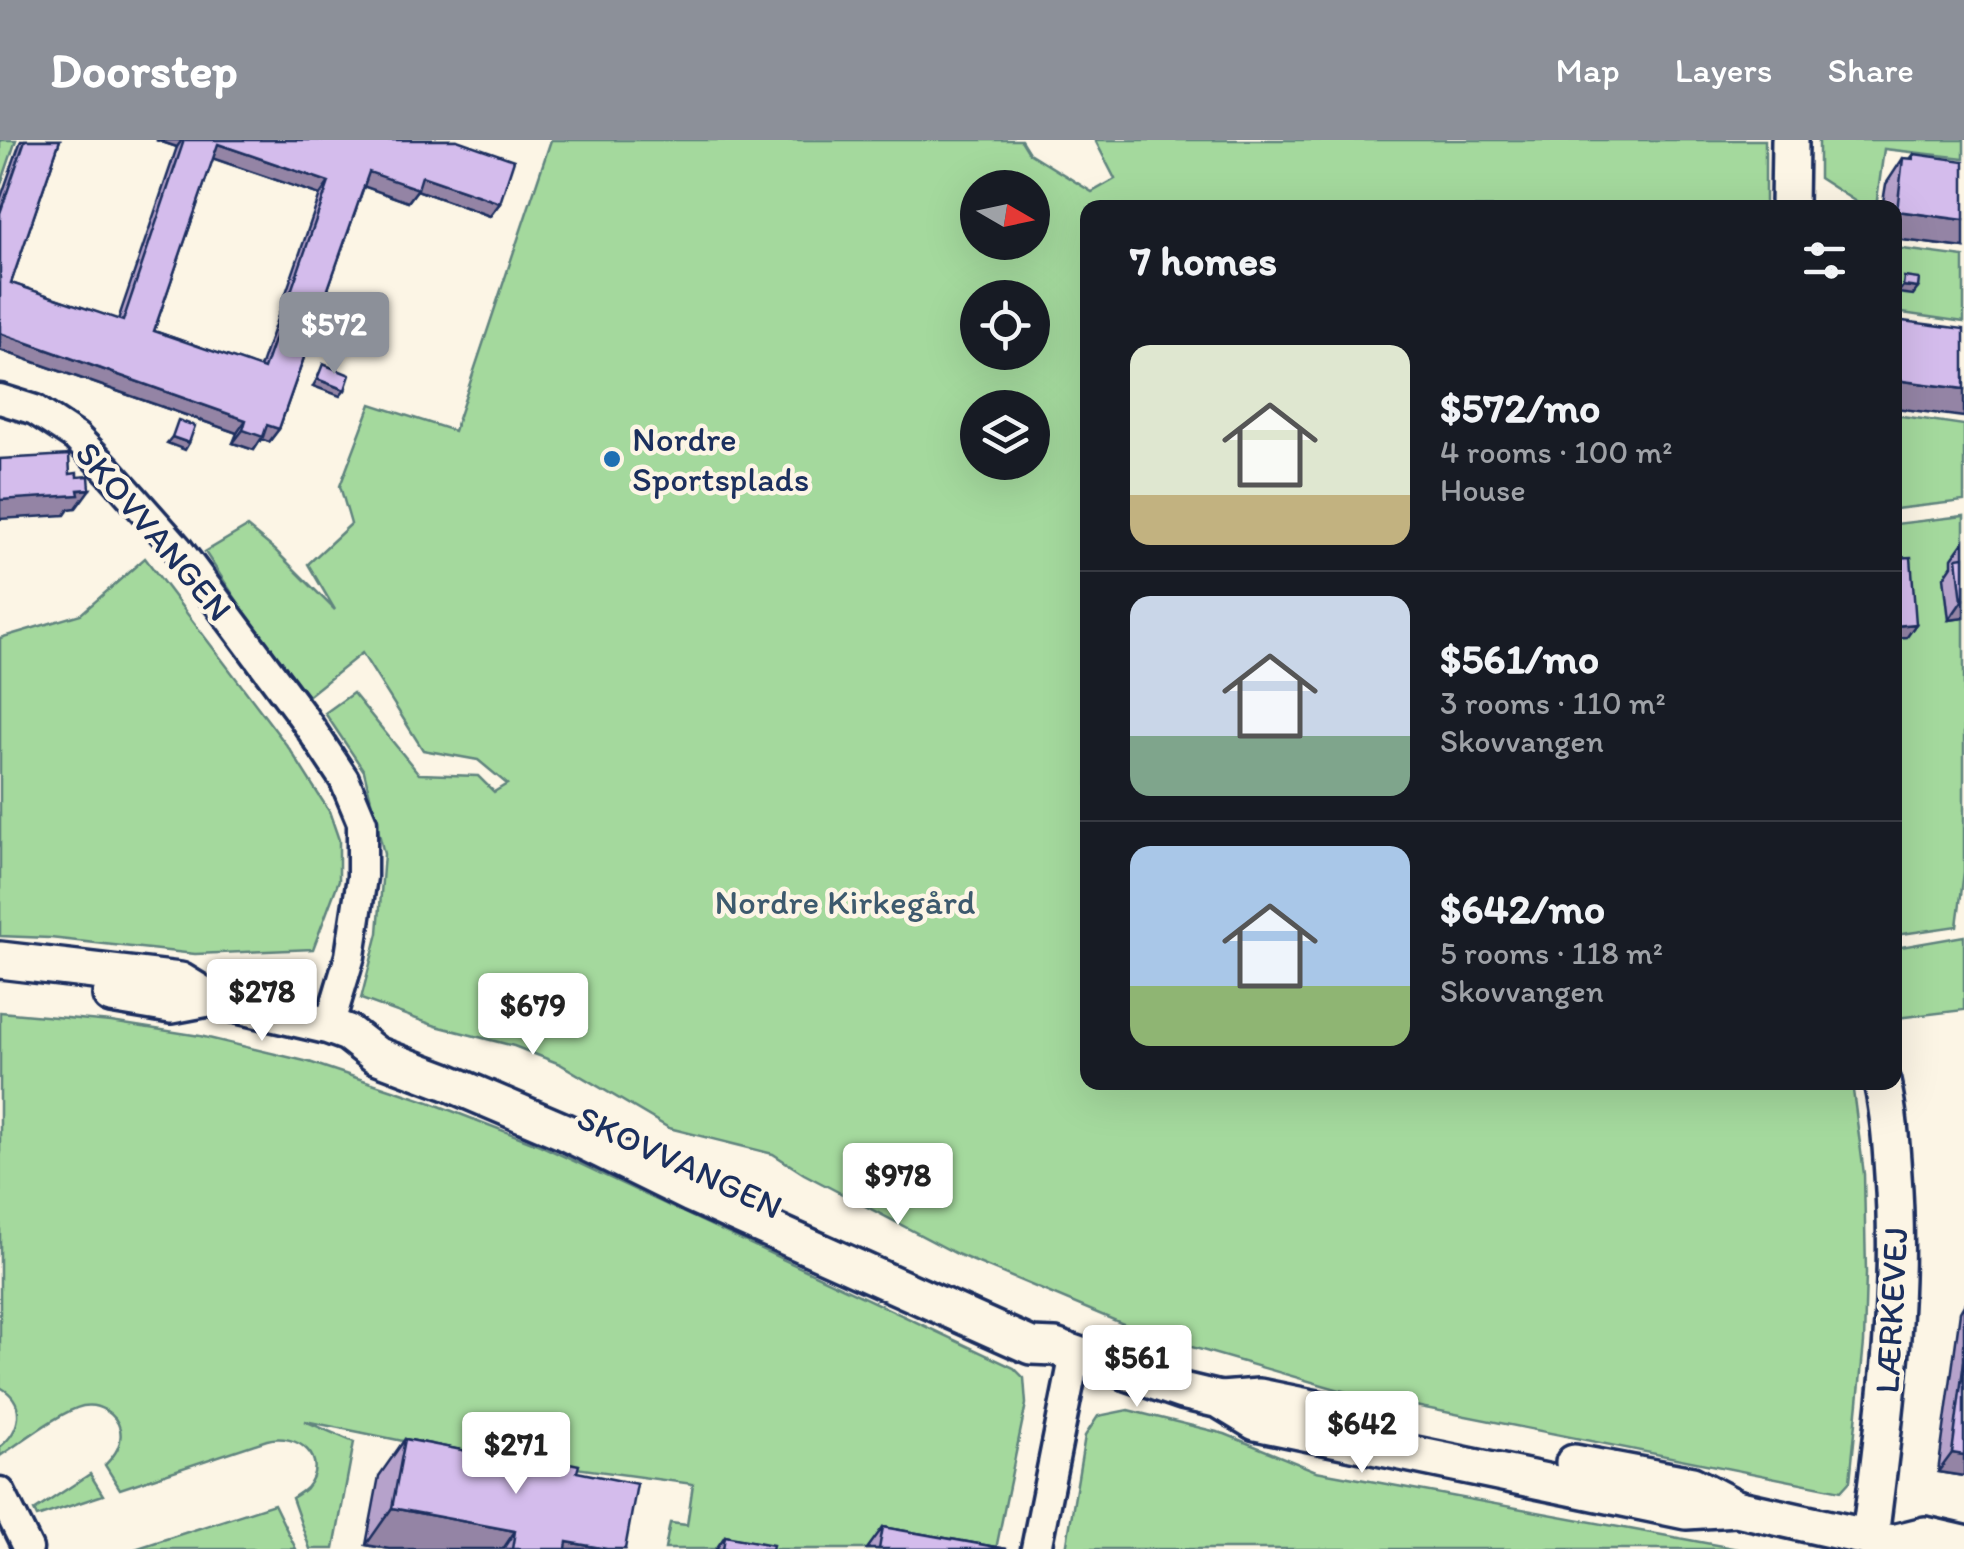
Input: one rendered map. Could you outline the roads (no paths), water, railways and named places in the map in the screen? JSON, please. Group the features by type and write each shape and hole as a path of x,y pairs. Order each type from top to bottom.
{"street":[{"path":"1789,200 1790,140"},
{"name":"SKOVVANGEN","path":"0,399 34,410 76,436 108,470 178,549 303,717 344,779 362,822 362,877 338,1029"},
{"name":"SKOVVANGEN","path":"0,960 180,981 208,998 338,1029 376,1055 565,1132 691,1194 1032,1346 1065,1350 1182,1391 1220,1400 1258,1397 1692,1485 1736,1508 1890,1543 1925,1535 1964,1544"},
{"name":"SKOVVANGEN","path":"0,983 171,1005 208,998"},
{"name":"LÆRKEVEJ","path":"1884,1090 1896,1219 1889,1386 1890,1543"},
{"path":"1036,1549 1065,1350"},
{"path":"0,1492 28,1549"}],"place":[{"name":"Nordre Sportsplads","path":"612,459"}],"park label":[{"name":"Nordre Kirkegård","path":"845,902"}]}
